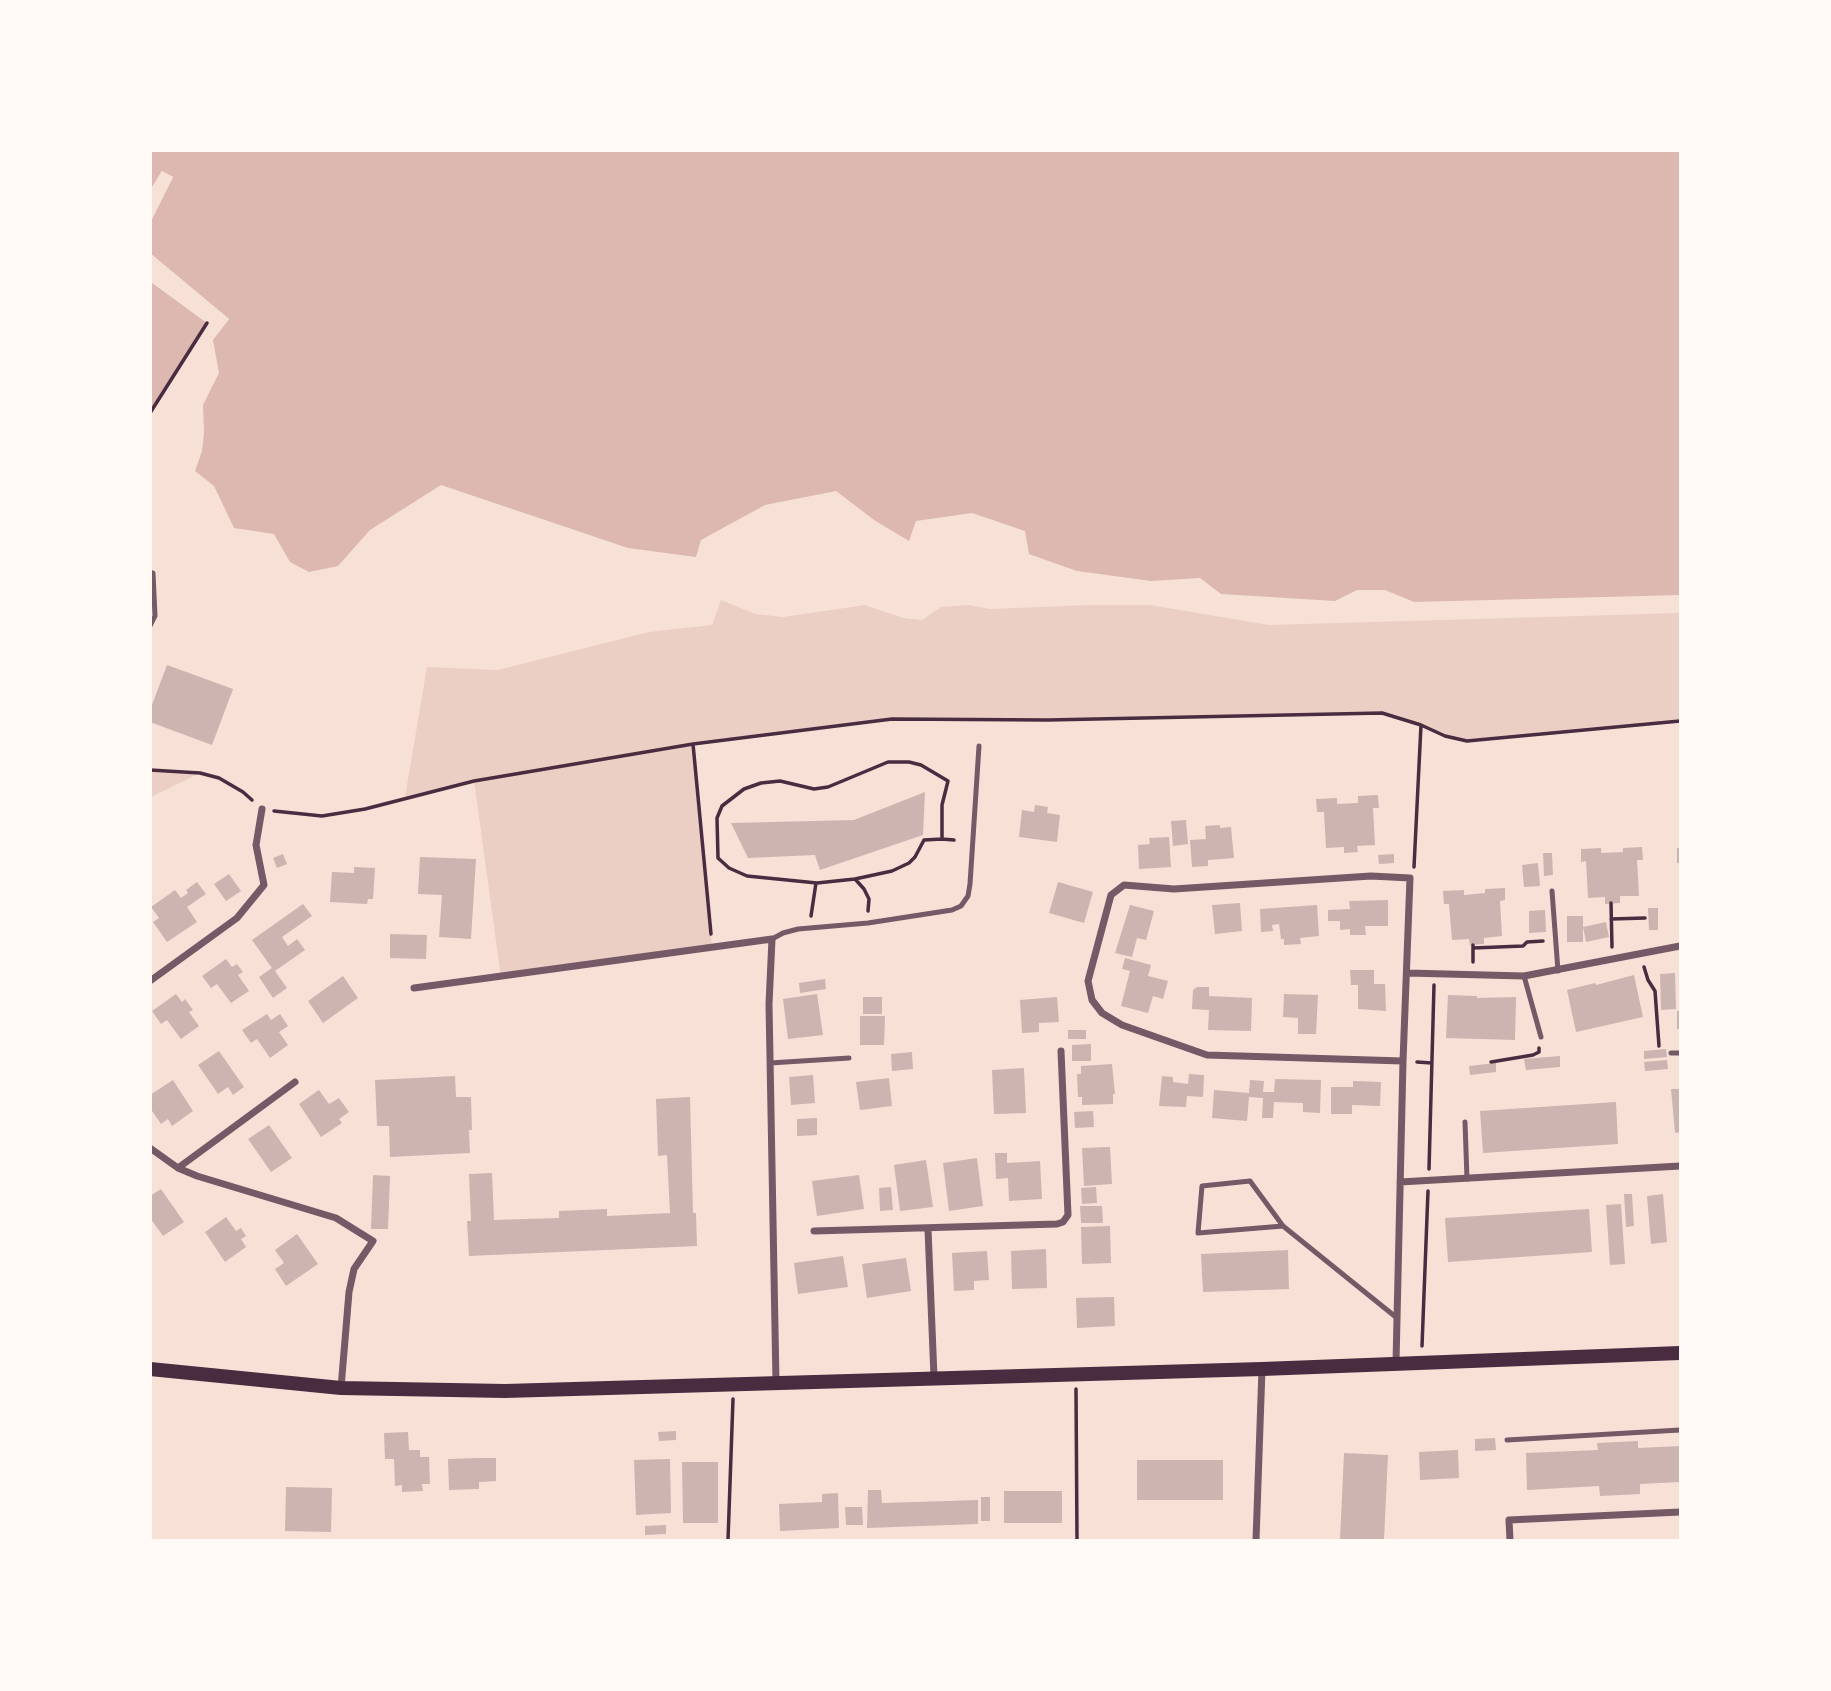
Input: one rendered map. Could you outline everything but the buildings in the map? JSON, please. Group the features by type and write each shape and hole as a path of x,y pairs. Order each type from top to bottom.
{"main road":[{"path":"150,1369 341,1388 505,1391 1262,1369 1396,1354 1681,1353"}],"street":[{"path":"150,981 237,918 264,885 256,845 262,809"},
{"path":"1396,1354 1410,878 1371,876 1174,890 1124,885 1111,895 1088,981 1092,1000 1102,1013 1122,1025 1207,1055 1403,1060"},
{"path":"415,988 772,939 770,1063 776,1383"},
{"path":"1408,974 1524,976 1680,946"},
{"path":"814,1231 1063,1222 1068,1214 1061,1051"},
{"path":"178,1168 295,1082"},
{"path":"150,1148 178,1168 197,1176 336,1218 373,1241 355,1269 348,1292 341,1388"},
{"path":"1400,1182 1681,1166"},
{"path":"928,1228 934,1377"},
{"path":"1256,1541 1262,1369"},
{"path":"1510,1541 1509,1520 1681,1512"}],"lane":[{"path":"150,572 153,573 155,616 150,626"},
{"path":"772,939 783,933 811,928 868,923 952,910 961,906 968,896 979,746"},
{"path":"1552,891 1558,971"},
{"path":"1680,946 1681,956"},
{"path":"1524,976 1541,1037"},
{"path":"1671,1053 1681,1053"},
{"path":"770,1063 849,1058"},
{"path":"1465,1122 1467,1179"},
{"path":"1283,1227 1198,1233 1202,1186 1250,1181 1283,1227 1396,1318"},
{"path":"1507,1440 1681,1430"}],"path":[{"path":"150,413 207,323"},
{"path":"150,770 200,773 219,778 243,792 262,809 321,816 474,781 693,744 892,719 1048,720 1382,713 1421,725 1444,736 1467,741 1681,721"},
{"path":"1410,878 1415,866 1421,725"},
{"path":"693,744 712,947"},
{"path":"942,839 942,805 948,781 931,769 909,762 888,762 844,781 814,789 780,781 761,783 744,789 722,806 717,818 718,859 729,868 747,876 816,883 892,871 909,863 923,840 954,840"},
{"path":"855,878 869,899 868,923"},
{"path":"811,928 816,883"},
{"path":"1611,903 1612,960"},
{"path":"1611,919 1645,918"},
{"path":"1473,948 1523,946 1527,942 1555,940"},
{"path":"1640,955 1648,980 1655,991 1659,1046"},
{"path":"1396,1354 1422,1346 1434,974"},
{"path":"1491,1062 1539,1052 1541,1037"},
{"path":"1076,1373 1077,1541"},
{"path":"728,1541 733,1385"}],"shaded area":[{"path":"151,150 1680,151 1680,595 1414,602 1385,590 1357,590 1335,601 1221,594 1200,578 1151,581 1077,571 1029,554 1025,531 972,513 916,521 909,541 874,520 836,491 765,505 701,540 696,557 628,548 441,485 370,530 338,566 309,572 290,562 274,534 234,528 214,486 195,471 202,451 203,405 219,373 213,340 229,319 151,254 151,221 173,177 162,171 151,189"},
{"path":"151,282 207,323 151,413"},
{"path":"721,600 756,614 783,617 865,605 903,618 922,620 941,607 969,605 990,609 1150,605 1269,625 1680,613 1680,721 1467,741 1445,736 1421,725 1382,713 1048,720 892,719 693,745 712,947 501,977 474,781 405,797 427,667 498,670 649,632 712,625"},
{"path":"151,770 200,773 151,797"}],"pier":[{"path":"162,171 173,177 151,221 150,213 168,178 164,175 151,192"},
{"path":"151,254 229,319 219,332 216,330 224,319 150,258"},
{"path":"150,279 209,320 210,325 151,282"}]}
